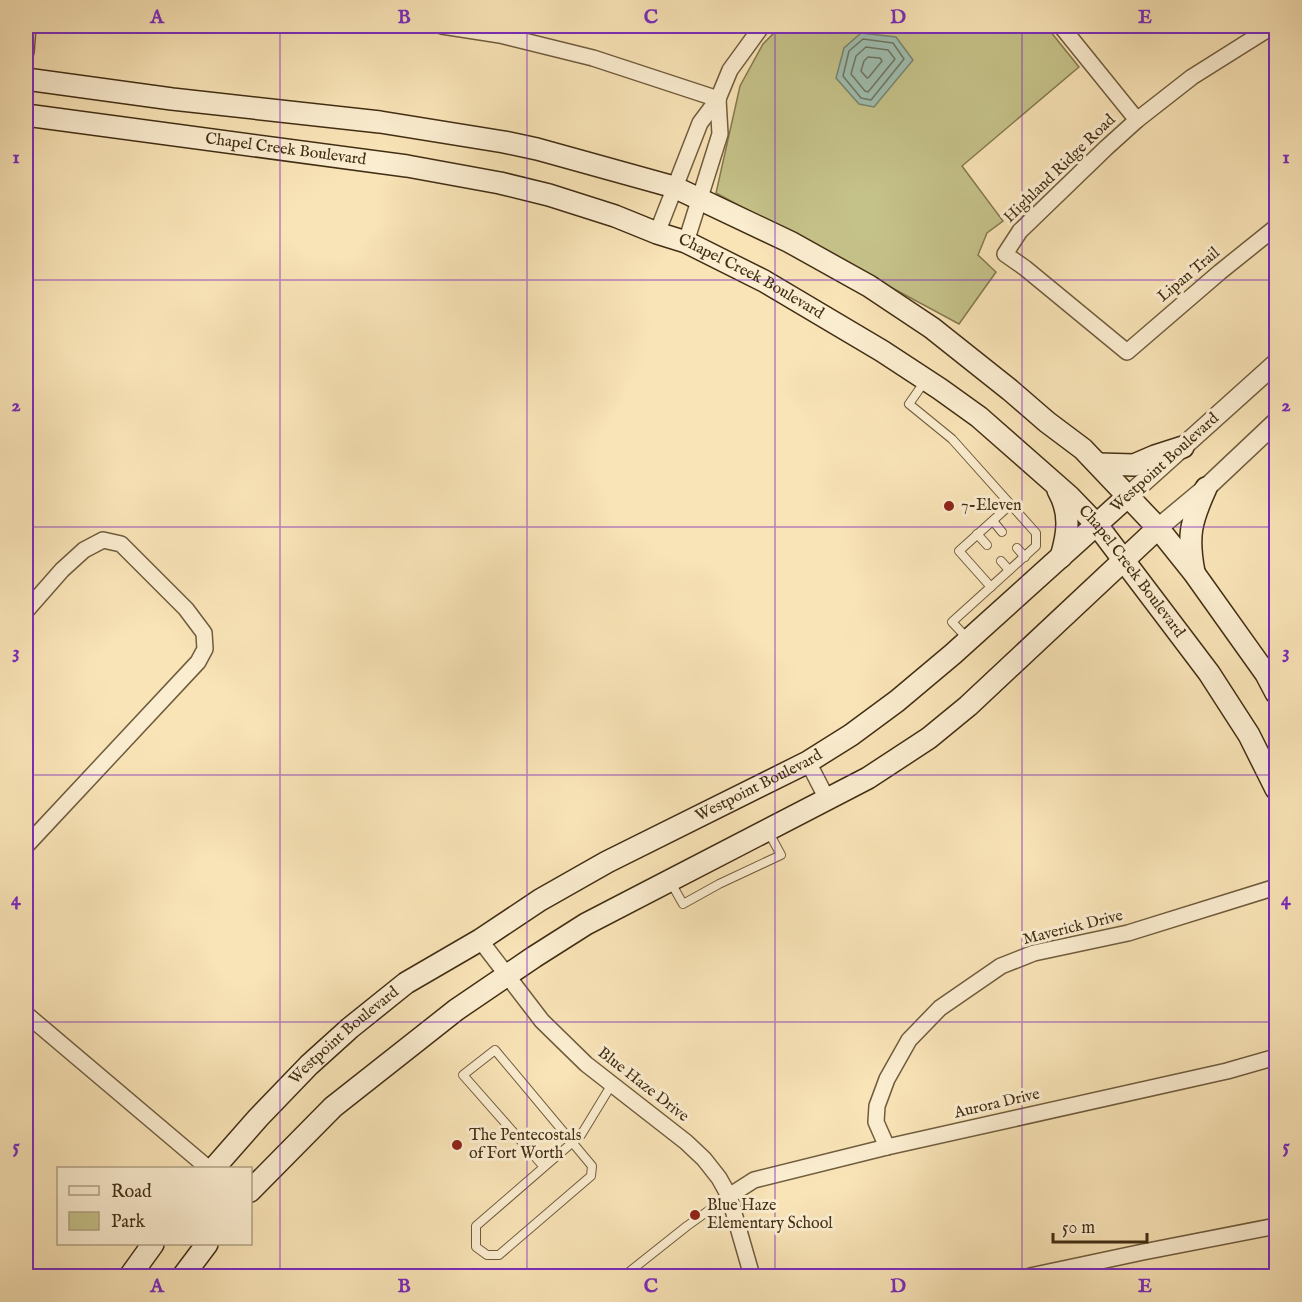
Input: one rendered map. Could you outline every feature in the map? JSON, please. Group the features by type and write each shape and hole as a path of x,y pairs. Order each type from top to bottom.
{"main road":[{"path":"26,79 172,99 380,122 537,149 674,187 790,242 869,286 940,335 1083,449 1158,528 1194,573 1266,674 1276,693"},
{"name":"Chapel Creek Boulevard","path":"26,115 407,166 500,183 549,195 686,242 764,280 882,351 979,417 1070,497 1097,525 1209,674 1249,735 1276,789"},
{"path":"1098,464 1134,465 1183,447"},
{"path":"1055,484 1064,500 1068,519 1067,538 1061,557"},
{"path":"1194,573 1190,552 1191,529 1197,507 1206,488"},
{"name":"Westpoint Boulevard","path":"215,1167 309,1065 405,983 480,940 540,900 607,862 808,762 851,735 897,701 969,640 1127,497"},
{"path":"252,1189 333,1107 456,1010 507,975 586,924 868,778 937,731 968,706 1158,528"},
{"path":"130,1276 152,1245"},
{"path":"183,1276 206,1245"}],"street":[{"path":"26,52 28,26"},
{"path":"442,26 500,35 593,58 718,99"},
{"path":"657,233 700,123 718,99 730,70 762,26"},
{"path":"1061,26 1137,120"},
{"name":"Highland Ridge Road","path":"1127,352 1005,254 1020,231 1137,120 1192,77 1274,26"},
{"path":"686,242 720,134 718,99"},
{"name":"Lipan Trail","path":"1127,352 1276,227"},
{"name":"Westpoint Boulevard","path":"1127,497 1276,363"},
{"path":"1158,528 1206,488 1276,422"},
{"path":"26,611 62,570 84,550 103,540 121,544 186,609 204,633 205,649 198,662 26,846"},
{"path":"808,762 827,799"},
{"name":"Maverick Drive","path":"887,1147 876,1122 877,1106 879,1097 909,1040 940,1008 1001,966 1034,953 1128,933 1276,887"},
{"name":"Blue Haze Drive","path":"480,940 542,1021 586,1064 686,1142 704,1159 729,1196 752,1276"},
{"path":"26,1014 207,1167"},
{"name":"Aurora Drive","path":"729,1196 754,1180 887,1147 1227,1071 1276,1057"},
{"path":"1030,1276 1276,1226"}],"lane":[{"path":"926,380 909,404 952,439 1036,533 1036,546 952,622 969,640"},
{"path":"991,587 959,551 1010,505"},
{"path":"993,521 1002,532"},
{"path":"977,534 987,545"},
{"path":"1017,548 1024,556"},
{"path":"1001,561 1009,570"},
{"path":"670,880 683,904 781,855 768,830"},
{"path":"544,1167 463,1075 495,1050 573,1142 591,1166 591,1176 499,1255 487,1255 476,1247 476,1226 573,1142 581,1135 612,1084"},
{"path":"624,1276 729,1196"}],"green space":[{"path":"781,26 1046,26 1079,67 962,166 1003,221 987,233 978,255 996,272 959,324 716,193 740,86 763,44"}],"water":[{"path":"861,33 896,37 913,60 874,107 859,104 836,78 844,48"}],"place":[{"name":"7-Eleven","path":"949,506"},
{"name":"The Pentecostals of Fort Worth","path":"457,1145"},
{"name":"Blue Haze Elementary School","path":"695,1215"}]}
